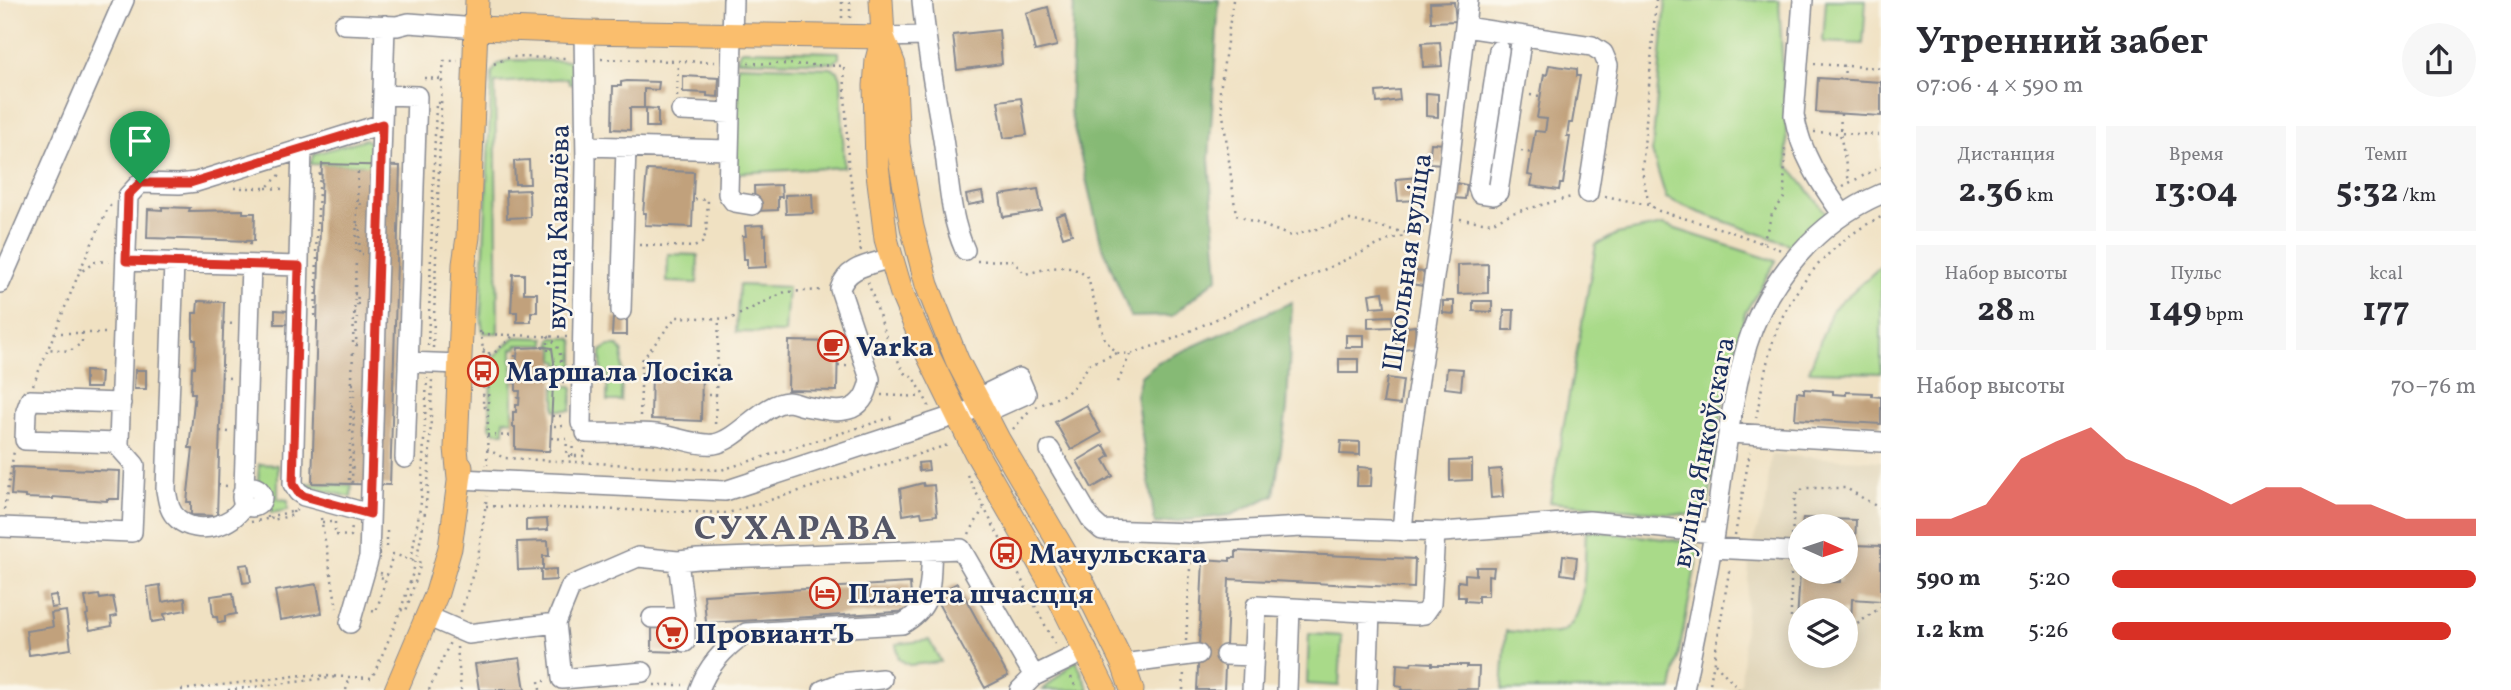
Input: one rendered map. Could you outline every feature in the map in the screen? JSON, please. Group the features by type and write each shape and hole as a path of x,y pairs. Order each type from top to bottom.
{"main road":[{"path":"459,479 456,448 459,364 468,237 477,0"},
{"path":"881,0 883,37 877,60 875,86 877,165 881,207 891,258 914,323 975,451 1057,594 1105,690"},
{"path":"477,28 883,37"},
{"path":"883,37 894,65 898,144 918,251 941,323 981,407 1084,585 1123,664 1132,690"},
{"path":"396,690 429,617 450,548 465,449 473,263 468,237"}],"street":[{"path":"0,283 124,0"},
{"path":"733,0 727,186 730,199 738,204 752,205"},
{"path":"922,0 925,36 952,206 957,232 965,250"},
{"name":"Школьная вуліца","path":"1402,531 1411,434 1442,222 1468,0"},
{"path":"1804,0 1794,114 1797,131 1815,177 1843,215"},
{"path":"344,24 418,30 477,28"},
{"path":"350,623 369,557 383,96 391,26"},
{"path":"1465,27 1592,46 1606,58 1608,65 1588,192"},
{"name":"вуліца Кавалёва","path":"573,424 586,146 584,32"},
{"path":"883,37 925,36"},
{"path":"1517,67 1498,57 1478,187 1482,194 1494,195 1498,192 1522,36"},
{"path":"383,96 416,96 423,363 405,458"},
{"path":"681,111 730,113"},
{"path":"1,527 132,532 135,465 120,447 128,195 140,183 190,183 382,124"},
{"path":"586,146 728,150"},
{"path":"621,311 626,147"},
{"path":"302,148 293,484 304,496 370,514"},
{"name":"вуліца Янкоўскага","path":"1685,690 1748,342 1776,285 1797,255 1820,232 1843,215 1881,194"},
{"path":"573,424 714,443 727,438 774,407 788,402 847,410 859,406 867,394 870,379 840,289 843,278 850,271 891,258"},
{"path":"126,261 299,266"},
{"path":"174,262 166,490 169,508 178,520 197,528 227,523 234,519 240,493 251,265"},
{"path":"423,363 459,364"},
{"path":"120,443 25,440 26,411 30,400 121,403"},
{"path":"459,479 725,491 981,407"},
{"path":"1730,433 1881,442"},
{"path":"1050,450 1092,522 1102,530 1192,533 1302,527 1435,532 1589,520 1788,552"},
{"path":"1252,690 1256,606 1415,615 1428,610 1431,604 1435,532"},
{"path":"643,672 562,679 556,623 571,586 638,557 678,561 961,549 1027,683 1087,650"},
{"path":"700,688 714,661 727,646 746,633 902,624 916,616 928,600 932,551"},
{"path":"678,561 685,642"},
{"path":"1287,690 1290,608"},
{"path":"1367,690 1370,613"},
{"path":"429,617 468,634 556,623"},
{"path":"652,618 685,618"},
{"path":"1123,664 1192,654"},
{"path":"1225,654 1254,656"},
{"path":"835,688 882,679"}],"path":[{"path":"842,0 842,20"},
{"path":"850,0 850,20"},
{"path":"1233,0 1220,91 1236,215 1291,236 1350,220 1414,235"},
{"path":"1649,205 1642,171 1657,0"},
{"path":"490,69 497,61 510,57 731,63"},
{"path":"423,363 444,61 458,61"},
{"path":"1799,62 1881,68"},
{"path":"1844,80 1845,65"},
{"path":"424,78 442,79"},
{"path":"413,561 426,502 423,363 436,103 442,103"},
{"path":"1841,114 1840,133 1849,182"},
{"path":"435,118 441,118"},
{"path":"1797,131 1881,135"},
{"path":"1828,195 1881,167"},
{"path":"313,252 317,252 319,233 320,169"},
{"path":"357,253 360,225 356,228 359,169"},
{"path":"1009,433 1030,410 1067,393 1090,364 1117,353 1130,354 1166,342 1391,239 1414,235 1442,222 1491,223 1512,213 1588,192 1649,205 1658,211 1729,231 1797,255"},
{"path":"632,245 694,247 702,243 705,237 708,200 693,199"},
{"path":"357,200 360,200 360,208"},
{"path":"82,333 82,343 71,351 48,349 108,208 115,201"},
{"path":"245,241 245,244 254,244"},
{"path":"965,250 971,261 1012,260 1025,274 1069,266 1081,271 1088,278 1105,340 1117,353"},
{"path":"315,324 317,257"},
{"path":"354,313 357,313 354,344 353,321 354,275 356,260"},
{"path":"79,273 94,262 126,261"},
{"path":"639,434 642,360 676,317 730,319 785,292 840,289"},
{"path":"354,294 358,294 357,304"},
{"path":"714,443 719,318"},
{"path":"223,323 235,324"},
{"path":"479,324 483,350 482,407 488,407"},
{"path":"54,333 123,333"},
{"path":"481,334 576,337"},
{"path":"489,355 514,335"},
{"path":"548,336 548,351"},
{"path":"548,336 557,345 561,372 555,372 554,366"},
{"path":"429,690 455,630 480,548 486,510 489,355 489,351 483,350"},
{"path":"350,432 353,351"},
{"path":"1118,382 1130,354"},
{"path":"555,382 564,382 564,372"},
{"path":"221,377 233,377"},
{"path":"352,384 355,384 354,397"},
{"path":"867,394 924,397"},
{"path":"701,395 716,395"},
{"path":"350,458 354,407 351,407"},
{"path":"552,416 573,424"},
{"path":"554,426 573,424"},
{"path":"220,431 232,432"},
{"path":"487,435 515,436"},
{"path":"551,438 567,439 566,456 572,456"},
{"path":"350,444 350,481"},
{"path":"218,485 240,493"},
{"path":"1794,514 1795,495 1804,488 1846,488 1881,509"},
{"path":"268,518 269,496"},
{"path":"320,508 339,620 350,623"},
{"path":"961,549 983,509 1077,690"},
{"path":"292,512 294,515 272,520 271,516 292,512"},
{"path":"322,522 335,522 352,523 351,536 335,535 335,522"},
{"path":"1183,690 1192,654 1192,533"},
{"path":"181,690 303,675 372,678 400,610 406,611 421,563 393,554 387,575 379,573"},
{"path":"1858,623 1881,607"},
{"path":"455,630 461,690"},
{"path":"1715,663 1740,690"},
{"path":"643,672 653,685 700,688"},
{"path":"228,690 351,676"},
{"path":"346,690 351,676"}],"shaded area":[{"path":"1771,455 1881,461 1881,690 1730,690 1741,683 1750,550 1766,504"}],"green space":[{"path":"1074,0 1219,0 1209,159 1218,277 1172,316 1131,317 1101,242 1070,111"},
{"path":"1666,0 1779,0 1788,165 1827,214 1791,245 1666,198 1652,152"},
{"path":"1826,0 1866,0 1863,44 1823,42"},
{"path":"743,50 839,52 839,58 834,63 737,60"},
{"path":"510,60 576,61 577,84 569,84 568,78 495,83 498,333 483,333 481,316 492,73 498,64"},
{"path":"737,65 831,68 838,71 841,78 844,167 735,173"},
{"path":"365,139 370,143 371,150 370,196 362,199 363,165 310,164 314,154"},
{"path":"889,158 907,257 945,361 943,362 923,311 908,262 897,212"},
{"path":"1663,225 1776,261 1745,313 1723,402 1708,508 1697,516 1550,502 1596,245 1617,234"},
{"path":"668,254 698,255 697,283 667,282"},
{"path":"1881,266 1881,373 1809,371 1832,310"},
{"path":"739,285 788,287 785,333 736,332"},
{"path":"1292,302 1287,409 1274,495 1231,515 1155,524 1136,395 1141,376 1158,362"},
{"path":"515,337 545,338 545,345 517,345 512,349 513,420 504,420 504,432 495,432 490,427 491,359"},
{"path":"552,338 570,338 574,341 574,365 559,366 559,362 554,361"},
{"path":"609,346 618,346 623,352 621,401 607,401 608,373 601,373 601,351"},
{"path":"555,386 573,388 571,410 555,410"},
{"path":"259,464 278,465 278,499 288,500 288,510 271,513 272,494 265,484 258,482"},
{"path":"304,483 352,485 351,497 304,486"},
{"path":"1586,530 1690,542 1699,548 1672,690 1502,690 1506,631 1561,632 1570,626 1576,615 1581,602 1585,571"},
{"path":"1309,634 1342,636 1339,686 1307,684"},
{"path":"929,640 941,662 909,665 899,659 896,644"},
{"path":"1076,660 1089,690 1043,690"}],"building":[{"path":"1454,2 1456,21 1431,22 1430,3"},
{"path":"1048,7 1057,46 1035,51 1026,13"},
{"path":"999,30 1002,64 957,70 953,35"},
{"path":"1440,42 1442,66 1423,67 1422,43"},
{"path":"1549,65 1577,69 1577,76 1580,76 1572,123 1569,123 1567,136 1570,136 1563,184 1560,184 1559,190 1531,186 1533,176 1528,175 1535,131 1545,132 1547,119 1537,118 1544,74 1547,75"},
{"path":"683,76 719,78 718,97 707,96 707,93 683,92"},
{"path":"1818,78 1881,82 1881,116 1816,112"},
{"path":"621,82 659,82 658,90 644,89 644,108 630,108 630,130 612,129 613,86 621,86"},
{"path":"1399,90 1400,100 1377,103 1376,92"},
{"path":"1426,93 1438,94 1438,117 1426,116"},
{"path":"1021,98 1027,135 1004,138 998,101"},
{"path":"646,108 658,109 658,127 646,127"},
{"path":"1431,143 1445,144 1443,164 1429,163"},
{"path":"529,160 530,184 515,184 514,161"},
{"path":"322,164 400,166 390,485 312,483"},
{"path":"647,170 694,172 692,227 645,225 646,213 643,213"},
{"path":"1419,177 1421,200 1398,201 1396,179"},
{"path":"1455,183 1467,185 1465,199 1453,198"},
{"path":"781,185 782,197 778,197 778,210 755,211 754,186"},
{"path":"1038,189 1042,211 1003,217 1000,195"},
{"path":"529,190 530,217 507,218 506,191"},
{"path":"982,192 984,202 968,205 966,195"},
{"path":"812,194 813,213 786,214 785,195"},
{"path":"162,207 190,208 189,211 243,210 243,213 255,213 254,241 147,238 148,209 162,210"},
{"path":"1065,213 1072,234 1063,237 1056,216"},
{"path":"763,225 764,235 766,234 766,267 747,268 747,259 744,259 745,226"},
{"path":"1488,264 1488,293 1458,294 1458,265"},
{"path":"1413,271 1424,272 1423,286 1411,284"},
{"path":"513,274 524,274 524,293 537,293 537,312 531,312 531,322 517,322 517,312 511,312"},
{"path":"1383,292 1385,306 1371,307 1369,294"},
{"path":"198,301 224,302 217,516 191,515 191,502 187,502 195,393 191,393 196,340 193,340 193,313 197,313"},
{"path":"1443,301 1454,301 1454,314 1443,313"},
{"path":"1473,301 1492,301 1492,312 1473,311"},
{"path":"275,310 288,311 288,324 275,324"},
{"path":"1504,310 1514,310 1513,330 1503,330"},
{"path":"1392,316 1393,327 1368,328 1368,317"},
{"path":"613,317 627,318 627,335 612,335"},
{"path":"1415,326 1417,347 1397,350 1394,329"},
{"path":"1346,335 1364,335 1364,347 1346,347"},
{"path":"789,341 838,342 837,391 788,390"},
{"path":"518,348 552,348 554,362 550,448 549,451 515,449 513,412 516,412 516,405 519,405 520,391 516,391 514,383"},
{"path":"1339,359 1358,359 1358,373 1339,373"},
{"path":"1447,368 1463,369 1461,390 1445,388"},
{"path":"652,369 702,370 701,421 651,419"},
{"path":"135,370 146,370 146,389 134,389"},
{"path":"85,371 101,372 100,388 85,388"},
{"path":"1387,378 1403,380 1400,405 1383,403"},
{"path":"1804,389 1833,391 1833,394 1846,395 1846,392 1872,393 1872,396 1881,397 1881,424 1795,419 1797,392 1804,393"},
{"path":"1086,405 1101,433 1071,450 1055,422"},
{"path":"1341,441 1360,442 1360,455 1340,454"},
{"path":"1104,445 1110,456 1104,460 1113,476 1092,488 1077,461"},
{"path":"1472,460 1472,480 1450,481 1450,461"},
{"path":"928,462 929,470 919,471 918,463"},
{"path":"13,467 120,471 119,499 107,501 25,498 11,495"},
{"path":"1358,467 1372,468 1371,486 1357,486"},
{"path":"1501,469 1503,497 1491,498 1489,470"},
{"path":"923,483 924,486 934,485 937,515 922,517 921,512 903,515 900,489"},
{"path":"547,519 548,530 526,531 526,520"},
{"path":"548,541 549,556 543,556 543,570 556,569 556,580 541,581 541,569 518,570 517,542"},
{"path":"1858,545 1881,546 1881,601 1858,598 1798,598 1799,584 1858,584"},
{"path":"1236,551 1415,559 1414,588 1229,579 1224,690 1197,690 1203,559 1230,561 1230,558 1236,558"},
{"path":"1563,555 1577,557 1575,576 1561,574"},
{"path":"248,564 251,582 243,583 240,565"},
{"path":"1476,567 1494,567 1493,576 1488,575 1488,596 1478,596 1478,602 1465,601 1465,597 1458,597 1458,581 1465,582 1465,574 1476,575"},
{"path":"910,583 912,611 706,623 704,595"},
{"path":"957,583 1008,676 985,688 934,596"},
{"path":"317,584 322,613 280,620 275,591"},
{"path":"160,585 162,602 185,598 186,610 164,614 165,620 152,622 147,587"},
{"path":"233,593 236,614 225,616 225,622 218,623 217,617 213,617 211,596"},
{"path":"56,595 58,607 51,608 49,596"},
{"path":"99,595 100,599 113,597 117,616 111,617 112,626 90,630 85,597"},
{"path":"66,611 71,649 29,655 26,631 53,627 51,613"},
{"path":"652,628 679,629 679,652 652,651"},
{"path":"520,658 525,690 479,690 475,664"},
{"path":"1412,662 1479,667 1478,689 1401,690 1402,687 1396,686 1397,664 1411,665"}],"place":[{"name":"Varka","path":"833,346"},
{"name":"Маршала Лосіка","path":"483,371"},
{"name":"Мачульскага","path":"1006,553"},
{"name":"Планета шчасцця","path":"825,593"},
{"name":"ПровиантЪ","path":"672,633"}],"district":[{"name":"СУХАРАВА","path":"796,527"}],"route":[{"path":"382,124 370,514 304,496 293,484 299,266 126,261 128,195 140,183 190,183 382,124"}]}
